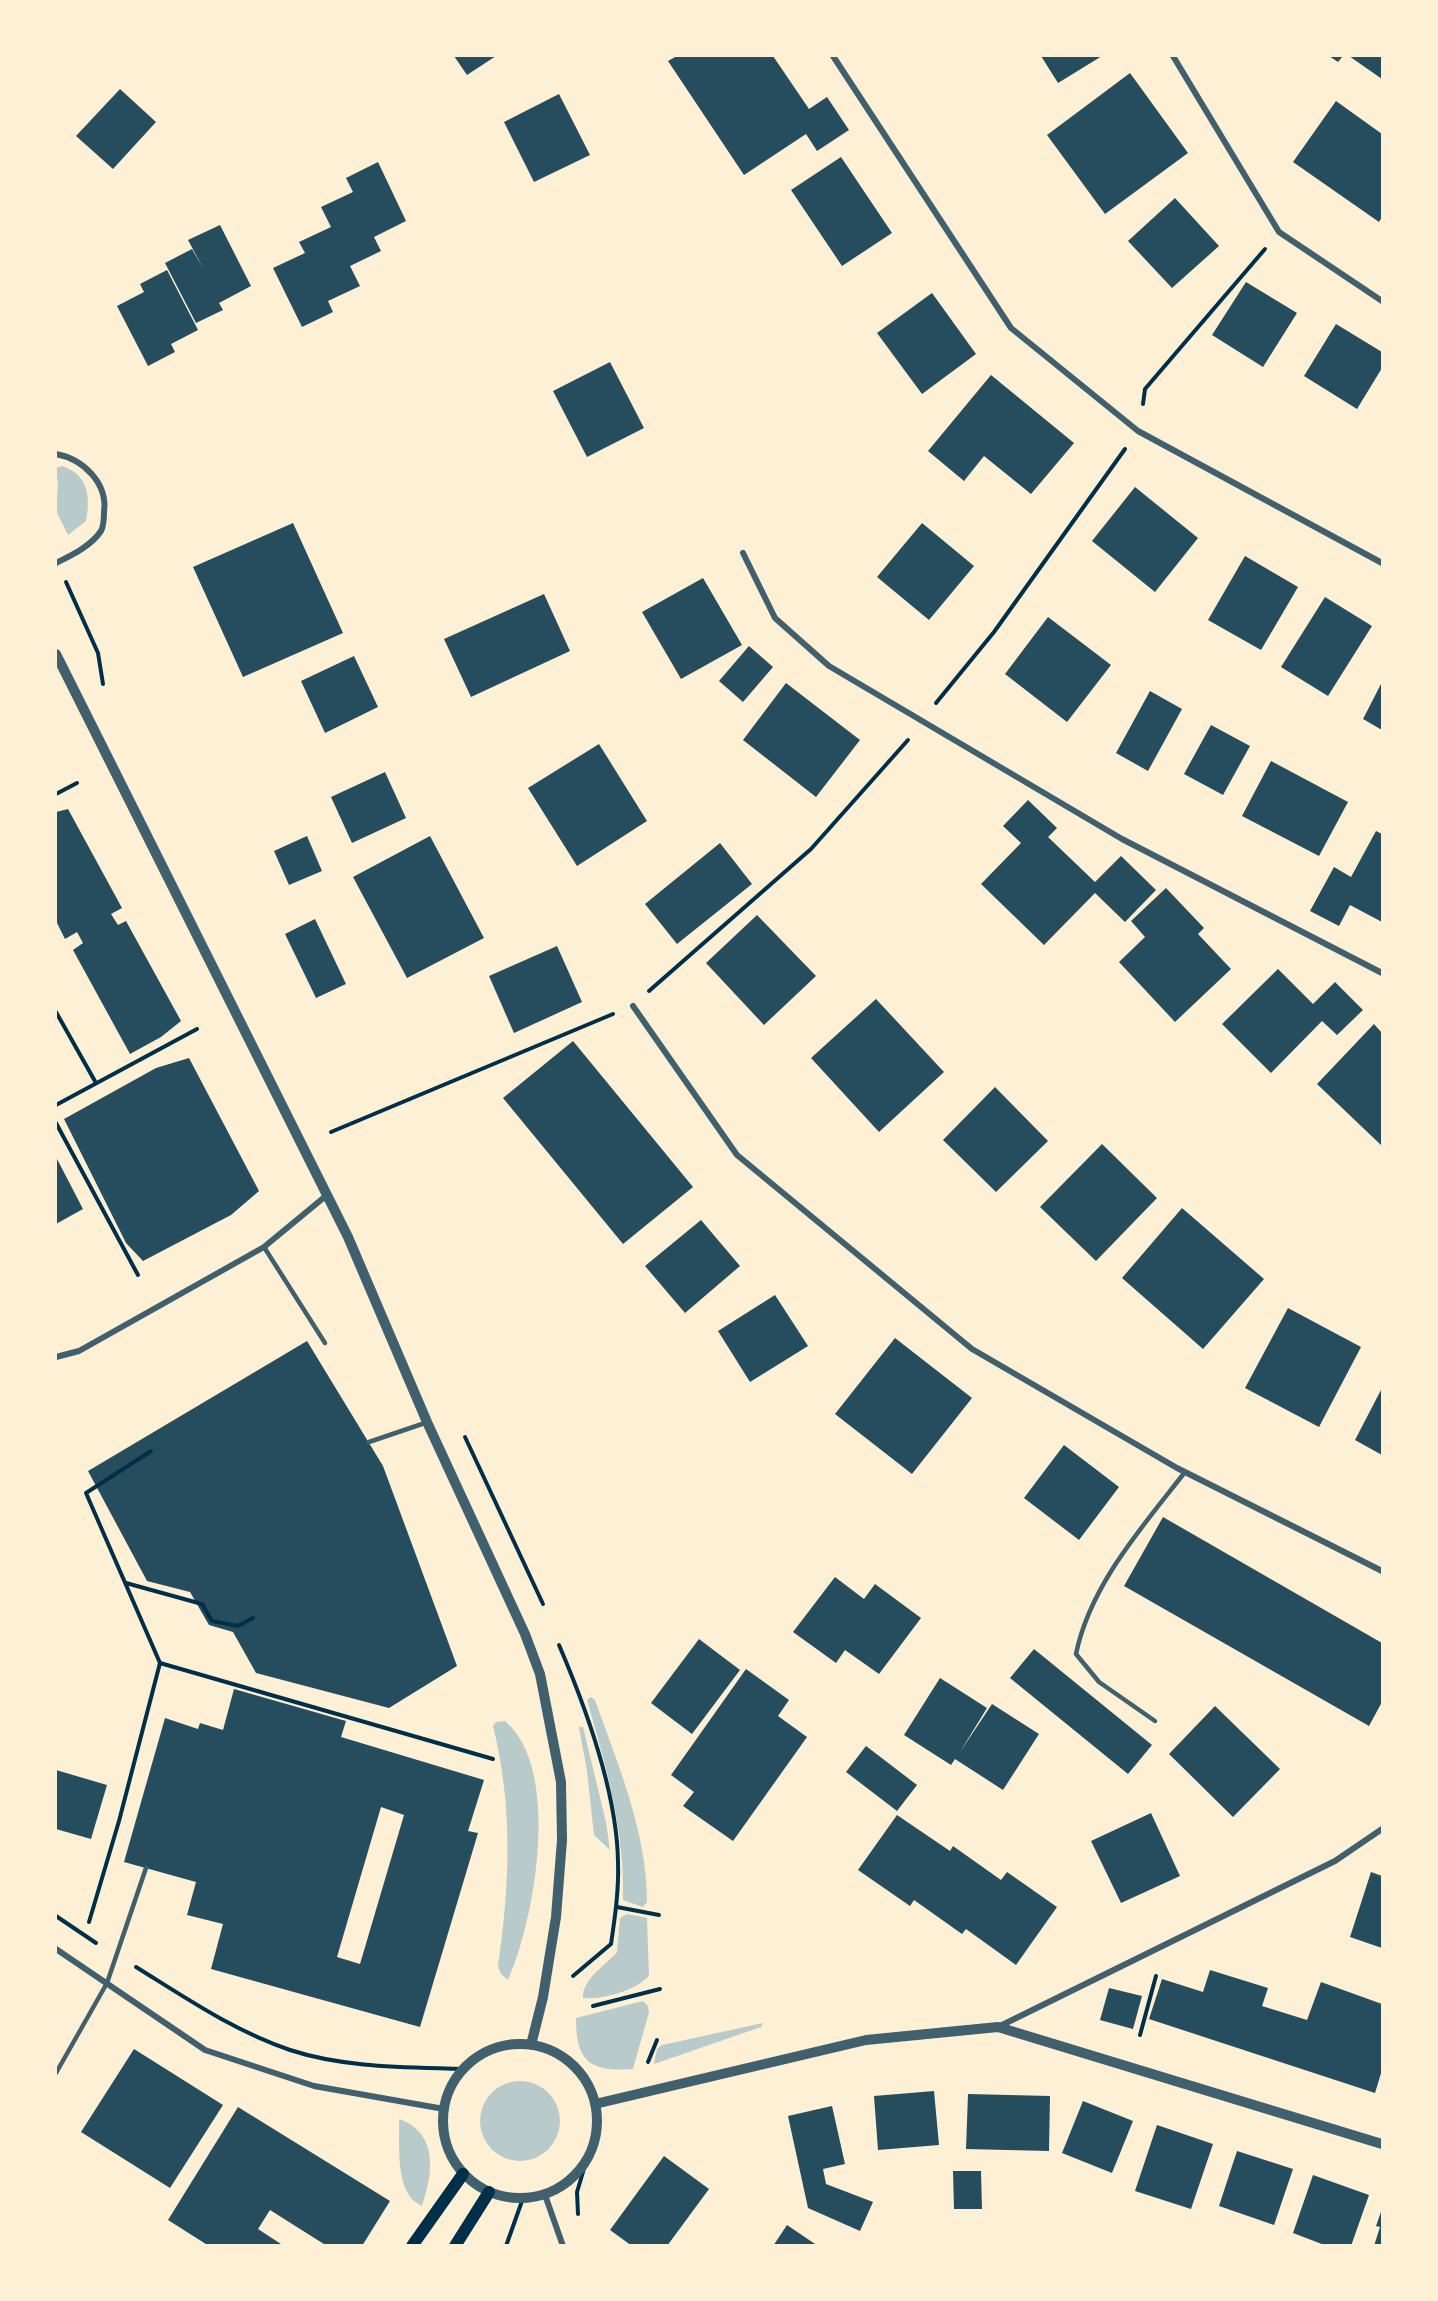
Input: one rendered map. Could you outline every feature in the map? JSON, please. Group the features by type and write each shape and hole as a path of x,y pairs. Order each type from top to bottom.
{"main road":[{"path":"412,2246 463,2174"},
{"path":"455,2246 489,2192"}],"street":[{"path":"833,56 1011,328 1138,431 1383,563"},
{"path":"1173,56 1279,232 1383,301"},
{"path":"56,454 70,457 92,472 106,501 103,528 92,542 56,563"},
{"path":"743,554 776,618 829,666 1122,839 1383,973"},
{"path":"56,654 348,1237 427,1422 525,1634 540,1674 558,1757 562,1840 556,1917 543,1997 531,2045"},
{"path":"633,1006 737,1155 972,1349 1185,1472 1383,1571"},
{"path":"56,1357 79,1351 264,1247 327,1195"},
{"path":"595,2104 866,2040 998,2027 1335,1861 1383,1829"},
{"path":"56,1949 206,2050 314,2086 444,2109"},
{"path":"998,2027 1383,2144"},
{"path":"531,2045 553,2052 573,2064 587,2083 595,2104 597,2124 594,2144 586,2162 568,2182 545,2195 523,2199 489,2192 463,2174 450,2155 443,2133 444,2109 450,2088 463,2069 483,2053 507,2046 531,2045"},
{"path":"545,2195 563,2246"}],"lane":[{"path":"264,1247 325,1343"},
{"path":"369,1442 427,1422"},
{"path":"1155,1721 1099,1682 1076,1654 1081,1631 1104,1584 1143,1527 1185,1472"},
{"path":"56,2073 107,1983 118,1957 146,1868"}],"path":[{"path":"921,721 994,632 1138,431 1146,389 1279,232"},
{"path":"331,1131 633,1006 811,849 906,743"},
{"path":"56,794 76,783"},
{"path":"56,1012 96,1083"},
{"path":"56,1105 197,1029"},
{"path":"56,1123 138,1275"},
{"path":"89,1922 119,1821 160,1663 86,1493 151,1451"},
{"path":"125,1582 202,1604 212,1621 238,1626 254,1618"},
{"path":"160,1663 493,1760"},
{"path":"617,1907 659,1915"},
{"path":"56,1916 223,2021 291,2050 342,2061 389,2067 463,2069"},
{"path":"1140,2034 1163,1946"},
{"path":"593,2006 660,1989"},
{"path":"648,2062 657,2040"},
{"path":"579,2221 577,2192 586,2162"},
{"path":"506,2246 523,2199"}],"shaded area":[{"path":"62,466 71,470 82,481 86,488 88,503 86,521 68,535 56,511 58,485 56,468"},
{"path":"591,1697 595,1700 613,1749 637,1824 646,1876 647,1902 643,1907 623,1900 621,1849 613,1799 587,1700"},
{"path":"505,1721 523,1743 533,1773 538,1808 538,1846 534,1884 527,1921 508,1980 501,1974 498,1966 505,1905 508,1845 504,1785 493,1726 496,1722"},
{"path":"579,1727 583,1727 606,1822 610,1850 594,1835 587,1771"},
{"path":"627,1914 647,1918 649,1976 635,1986 618,1993 599,1998 583,1998 590,1979 617,1952 620,1918"},
{"path":"643,2001 648,2006 649,2012 633,2069 606,2069 589,2062 579,2045 576,2018"},
{"path":"763,2023 761,2027 654,2064 657,2049 662,2045"},
{"path":"512,2081 528,2081 549,2092 560,2113 560,2129 549,2150 528,2161 512,2161 498,2155 486,2143 480,2129 480,2113 486,2099 498,2087"},
{"path":"399,2119 412,2125 427,2144 430,2156 429,2181 422,2206 413,2200 403,2180 399,2155"}],"building":[{"path":"454,56 496,56 467,75"},
{"path":"677,56 773,56 809,109 827,97 849,130 817,151 806,134 744,175 668,61"},
{"path":"1041,56 1102,56 1058,83"},
{"path":"1329,56 1343,56 1338,62"},
{"path":"1349,56 1382,56 1382,79"},
{"path":"1130,73 1188,153 1105,214 1047,135"},
{"path":"120,89 156,122 113,169 76,136"},
{"path":"559,94 590,155 534,182 504,122"},
{"path":"1336,101 1382,134 1382,217 1379,222 1293,162"},
{"path":"841,157 892,233 842,266 791,190"},
{"path":"378,162 406,221 374,237 381,251 350,266 360,286 328,301 333,312 302,327 273,268 305,253 299,242 331,227 321,207 353,192 346,178"},
{"path":"1175,198 1219,246 1172,288 1128,241"},
{"path":"220,225 251,286 219,303 223,310 196,323 165,263 192,249 203,268 188,240"},
{"path":"167,270 198,330 171,344 175,352 148,366 117,306 144,292 140,284"},
{"path":"1246,282 1297,313 1263,367 1212,335"},
{"path":"932,293 976,354 922,394 877,333"},
{"path":"1336,324 1382,352 1382,368 1357,409 1304,376"},
{"path":"610,362 644,428 587,457 553,391"},
{"path":"991,375 1074,443 1031,494 984,456 964,481 928,451"},
{"path":"1135,487 1198,538 1155,592 1092,541"},
{"path":"293,523 343,633 243,677 193,567"},
{"path":"922,523 974,566 929,620 877,577"},
{"path":"1245,556 1298,587 1261,650 1208,620"},
{"path":"703,578 742,645 681,679 642,612"},
{"path":"544,594 570,651 471,697 444,639"},
{"path":"1325,597 1372,626 1328,696 1281,667"},
{"path":"1048,617 1111,665 1067,722 1005,674"},
{"path":"749,646 773,667 743,702 719,681"},
{"path":"354,656 378,707 325,733 301,681"},
{"path":"1382,682 1382,730 1363,719"},
{"path":"786,683 860,740 816,797 743,740"},
{"path":"1150,691 1182,709 1148,771 1116,753"},
{"path":"1211,725 1250,746 1223,795 1184,774"},
{"path":"599,744 647,821 577,866 528,788"},
{"path":"1271,761 1348,802 1319,856 1242,816"},
{"path":"385,772 406,818 352,843 331,797"},
{"path":"1028,800 1057,828 1048,837 1095,882 1121,856 1156,890 1125,922 1095,893 1044,945 981,884 1021,843 1003,826"},
{"path":"68,809 122,908 111,914 118,925 126,921 181,1021 161,1037 130,1054 73,950 83,943 77,932 65,939 56,921 56,812"},
{"path":"1376,831 1382,834 1382,922 1350,905 1339,926 1310,911 1334,867 1351,877"},
{"path":"307,836 322,871 289,885 274,851"},
{"path":"430,836 484,938 407,978 353,877"},
{"path":"720,843 752,884 677,944 645,904"},
{"path":"1166,888 1204,928 1198,934 1231,969 1175,1022 1119,962 1145,937 1131,921"},
{"path":"757,915 816,976 764,1025 706,963"},
{"path":"315,919 346,984 316,998 285,934"},
{"path":"557,946 582,1002 514,1033 489,976"},
{"path":"1278,969 1313,1004 1335,982 1363,1010 1337,1035 1322,1021 1271,1073 1222,1024"},
{"path":"876,999 944,1072 879,1132 811,1058"},
{"path":"1374,1024 1382,1033 1382,1146 1317,1084"},
{"path":"573,1041 693,1187 623,1244 503,1098"},
{"path":"189,1058 259,1191 231,1215 143,1261 126,1243 64,1119 156,1068"},
{"path":"995,1087 1048,1141 996,1192 943,1140"},
{"path":"1102,1144 1157,1198 1096,1261 1040,1207"},
{"path":"56,1157 83,1209 56,1224"},
{"path":"1182,1208 1264,1279 1203,1349 1122,1278"},
{"path":"701,1220 740,1266 685,1313 645,1266"},
{"path":"775,1295 808,1346 750,1382 718,1331"},
{"path":"1288,1308 1361,1347 1319,1427 1245,1388"},
{"path":"895,1338 972,1398 912,1474 835,1414"},
{"path":"307,1341 383,1466 457,1666 389,1708 256,1673 233,1632 209,1625 190,1592 147,1581 88,1471"},
{"path":"1382,1388 1382,1455 1355,1440"},
{"path":"1064,1445 1119,1487 1079,1540 1024,1498"},
{"path":"1163,1517 1382,1643 1382,1702 1369,1726 1124,1586"},
{"path":"835,1577 864,1599 875,1584 921,1618 879,1674 845,1650 836,1663 793,1632"},
{"path":"699,1639 740,1670 692,1734 651,1703"},
{"path":"1034,1649 1152,1745 1128,1774 1010,1678"},
{"path":"746,1669 789,1700 778,1716 807,1737 733,1841 683,1806 694,1792 671,1775"},
{"path":"940,1678 987,1708 960,1752 992,1704 1039,1734 1003,1790 955,1759 951,1765 904,1735"},
{"path":"234,1689 346,1721 341,1737 484,1780 468,1831 478,1833 420,2027 211,1969 223,1924 187,1915 196,1882 124,1862 165,1718 198,1729 200,1723 223,1730","holes":["381,1807 404,1815 360,1964 337,1957"]},
{"path":"1215,1706 1280,1769 1233,1817 1169,1754"},
{"path":"866,1746 917,1785 897,1811 846,1772"},
{"path":"56,1770 107,1785 91,1839 56,1829"},
{"path":"1151,1813 1180,1876 1121,1903 1091,1841"},
{"path":"897,1815 950,1851 953,1846 1001,1880 1007,1872 1057,1907 1016,1965 966,1929 962,1934 914,1900 910,1906 858,1870"},
{"path":"1371,1872 1382,1876 1382,1948 1350,1937"},
{"path":"1210,1970 1268,1988 1262,2006 1307,2020 1321,1982 1382,2004 1382,2070 1375,2093 1149,2019 1162,1979 1203,1992"},
{"path":"1109,1988 1142,1996 1133,2029 1100,2020"},
{"path":"134,2049 223,2105 170,2188 81,2132"},
{"path":"934,2091 939,2145 878,2150 874,2096"},
{"path":"968,2094 1050,2096 1049,2151 966,2149"},
{"path":"1083,2101 1133,2121 1112,2173 1062,2153"},
{"path":"832,2106 845,2164 823,2169 826,2184 873,2202 860,2231 808,2208 788,2116"},
{"path":"238,2107 390,2201 362,2246 327,2246 270,2210 258,2229 284,2246 209,2246 168,2220"},
{"path":"1157,2125 1213,2144 1191,2209 1135,2191"},
{"path":"1237,2151 1293,2169 1274,2225 1219,2206"},
{"path":"664,2156 709,2189 667,2246 632,2246 610,2230"},
{"path":"953,2171 981,2171 982,2209 954,2209"},
{"path":"1313,2175 1369,2195 1351,2246 1327,2246 1293,2233"},
{"path":"1382,2209 1382,2246 1374,2246 1380,2227 1376,2226"},
{"path":"787,2225 818,2246 773,2246"}]}
